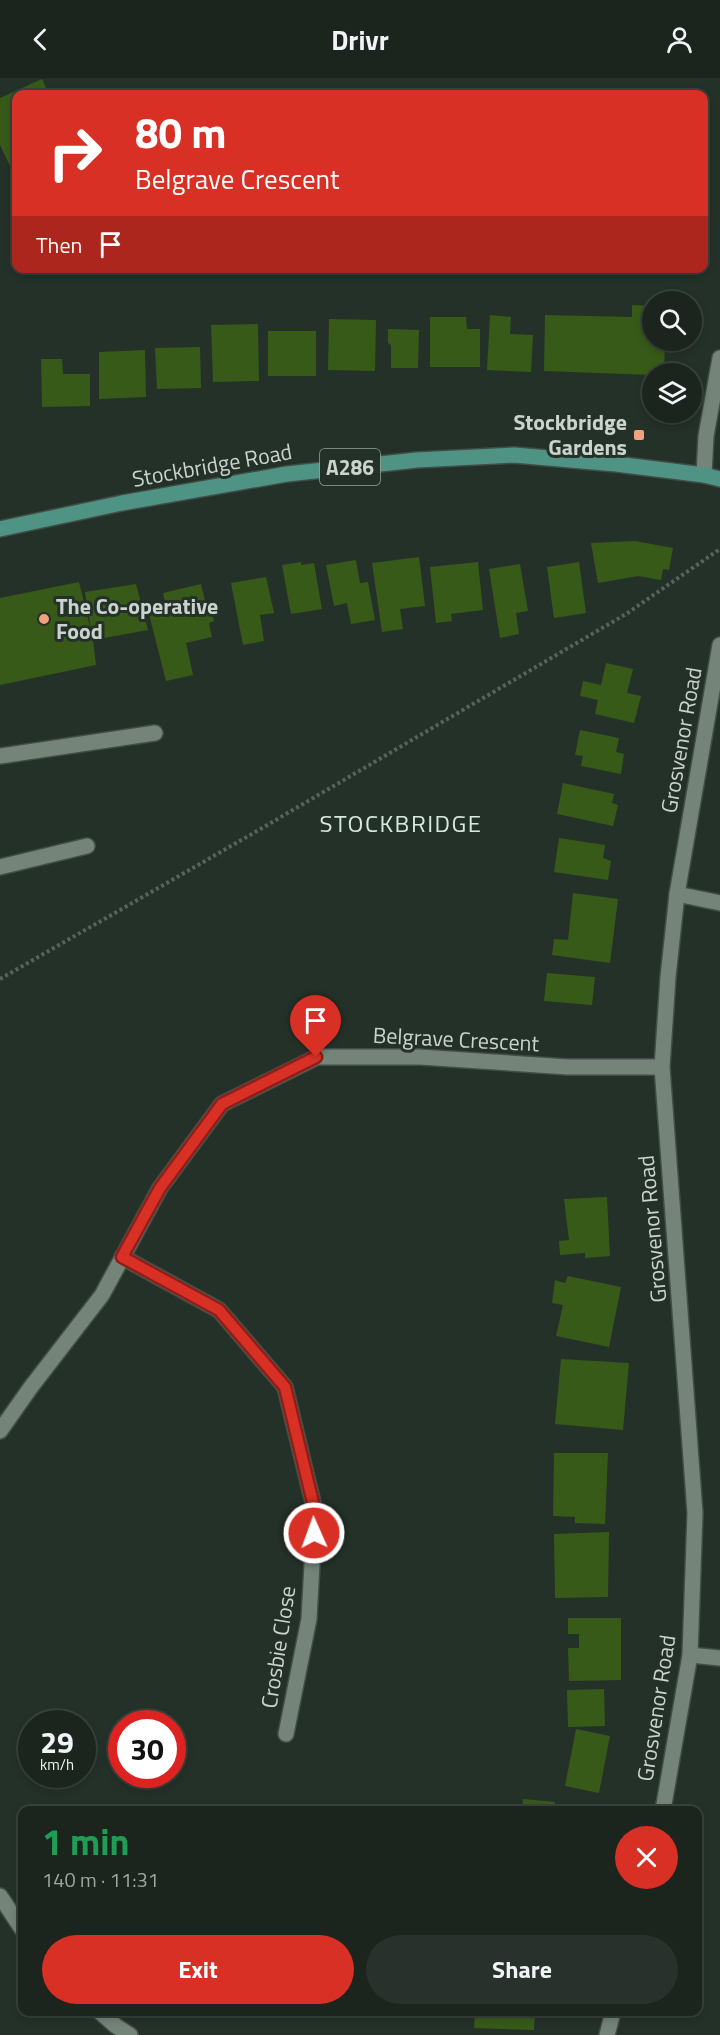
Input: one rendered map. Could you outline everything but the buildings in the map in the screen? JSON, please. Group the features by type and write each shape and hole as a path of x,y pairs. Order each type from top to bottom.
{"main road":[{"name":"Stockbridge Road","path":"0,529 122,503 287,474 417,460 514,455 704,475 720,479"}],"street":[{"path":"704,475 706,436 720,358"},
{"name":"Grosvenor Road","path":"664,1806 690,1655 695,1513 684,1336 662,1067 677,894 720,645"},
{"path":"0,756 155,733"},
{"path":"0,867 87,846"},
{"path":"677,894 720,903"},
{"name":"Belgrave Crescent","path":"0,1431 102,1295 160,1188 222,1104 316,1057 420,1057 568,1067 662,1067"},
{"name":"Crosbie Close","path":"122,1257 219,1310 285,1387 315,1511 309,1619 286,1734"},
{"path":"690,1655 720,1658"},
{"path":"0,1896 18,1923"},
{"path":"105,2016 130,2035"},
{"path":"607,2035 612,2016"}],"path":[{"path":"0,979 626,614 720,549"}],"place":[{"name":"Stockbridge Gardens","path":"639,435"},
{"name":"The Co-operative Food","path":"44,619"}],"district":[{"name":"STOCKBRIDGE","path":"401,823"}],"route":[{"path":"314,1533 315,1511 285,1387 219,1310 122,1257 160,1188 222,1104 316,1057"}]}
